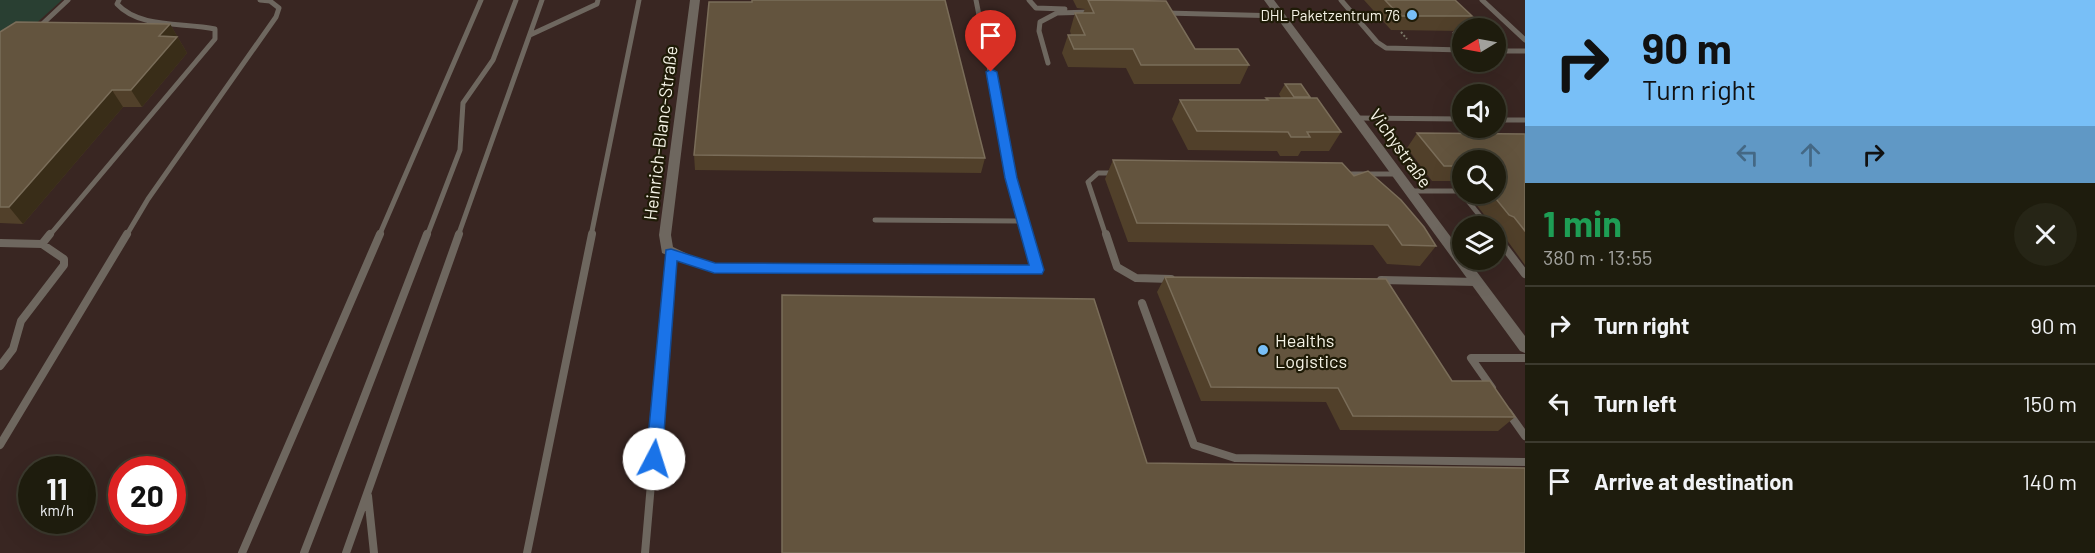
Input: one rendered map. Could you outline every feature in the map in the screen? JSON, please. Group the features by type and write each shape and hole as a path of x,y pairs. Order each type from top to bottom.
{"street":[{"name":"Heinrich-Blanc-Straße","path":"671,253 667,250 665,235 695,0"},
{"name":"Vichystraße","path":"1269,0 1525,347"},
{"path":"671,253 685,258"}],"lane":[{"path":"27,34 35,31 68,0"},
{"path":"42,244 215,39 215,29 197,24 138,18 125,13 117,4 119,0"},
{"path":"0,445 148,199 276,17 279,8 270,1 260,0"},
{"path":"243,553 481,0"},
{"path":"304,553 460,150 463,103 493,60 516,0"},
{"path":"346,553 542,0"},
{"path":"530,35 597,4 598,0"},
{"path":"527,553 639,0"},
{"path":"685,258 714,268 1037,270 1011,178 976,0"},
{"path":"1029,0 1036,8 1094,11 1058,13 1040,22 1039,31 1048,63"},
{"path":"1341,0 1377,42 1386,48 1452,50"},
{"path":"1482,0 1525,40"},
{"path":"1161,11 1279,14"},
{"path":"1506,51 1525,51"},
{"path":"1356,118 1452,120"},
{"path":"1506,120 1525,120"},
{"path":"1122,173 1098,173 1088,182 1117,267 1136,278 1184,279"},
{"path":"1333,174 1397,174"},
{"path":"1409,190 1460,191 1480,216"},
{"path":"875,220 1023,221"},
{"path":"0,243 42,244 64,259 64,266 21,321 13,349 0,366"},
{"path":"1506,249 1525,274"},
{"path":"645,553 671,253"},
{"path":"1374,280 1477,282"},
{"path":"1142,303 1194,445 1235,458 1525,462"},
{"path":"1498,397 1471,358 1525,358"},
{"path":"1505,407 1525,436"},
{"path":"368,494 374,553"}],"shaded area":[{"path":"0,0 1525,0 1525,553 0,553"}],"green space":[{"path":"0,0 62,0 31,28 0,41"}],"building":[{"path":"752,0 945,0 985,158 694,155 709,2 752,2"},
{"path":"1088,0 1166,1 1195,49 1238,49 1249,65 1141,65 1133,49 1074,49 1068,35 1085,35 1075,13 1094,13"},
{"path":"1385,0 1455,0 1472,16 1400,16"},
{"path":"16,22 170,24 159,36 177,37 131,90 112,90 9,207 0,207 0,32"},
{"path":"1285,84 1301,84 1310,97 1294,97"},
{"path":"1266,98 1317,98 1341,132 1307,132 1310,137 1291,137 1288,132 1197,131 1180,100 1268,100"},
{"path":"1417,133 1452,133 1452,138 1506,138 1506,134 1525,134 1525,231 1500,204 1506,204 1506,150 1452,150 1452,166 1444,166"},
{"path":"1113,160 1342,163 1354,176 1368,171 1401,200 1424,227 1436,246 1402,245 1388,225 1137,223"},
{"path":"1165,277 1386,279 1452,381 1490,381 1515,417 1353,416 1338,388 1211,387"},
{"path":"782,295 1094,299 1147,463 1525,468 1525,553 782,553"}],"place":[{"name":"DHL Paketzentrum 76","path":"1412,15"},
{"name":"Healths Logistics","path":"1263,350"}],"route":[{"path":"654,459 671,253 714,268 1037,270 1011,178 991,72"}]}
